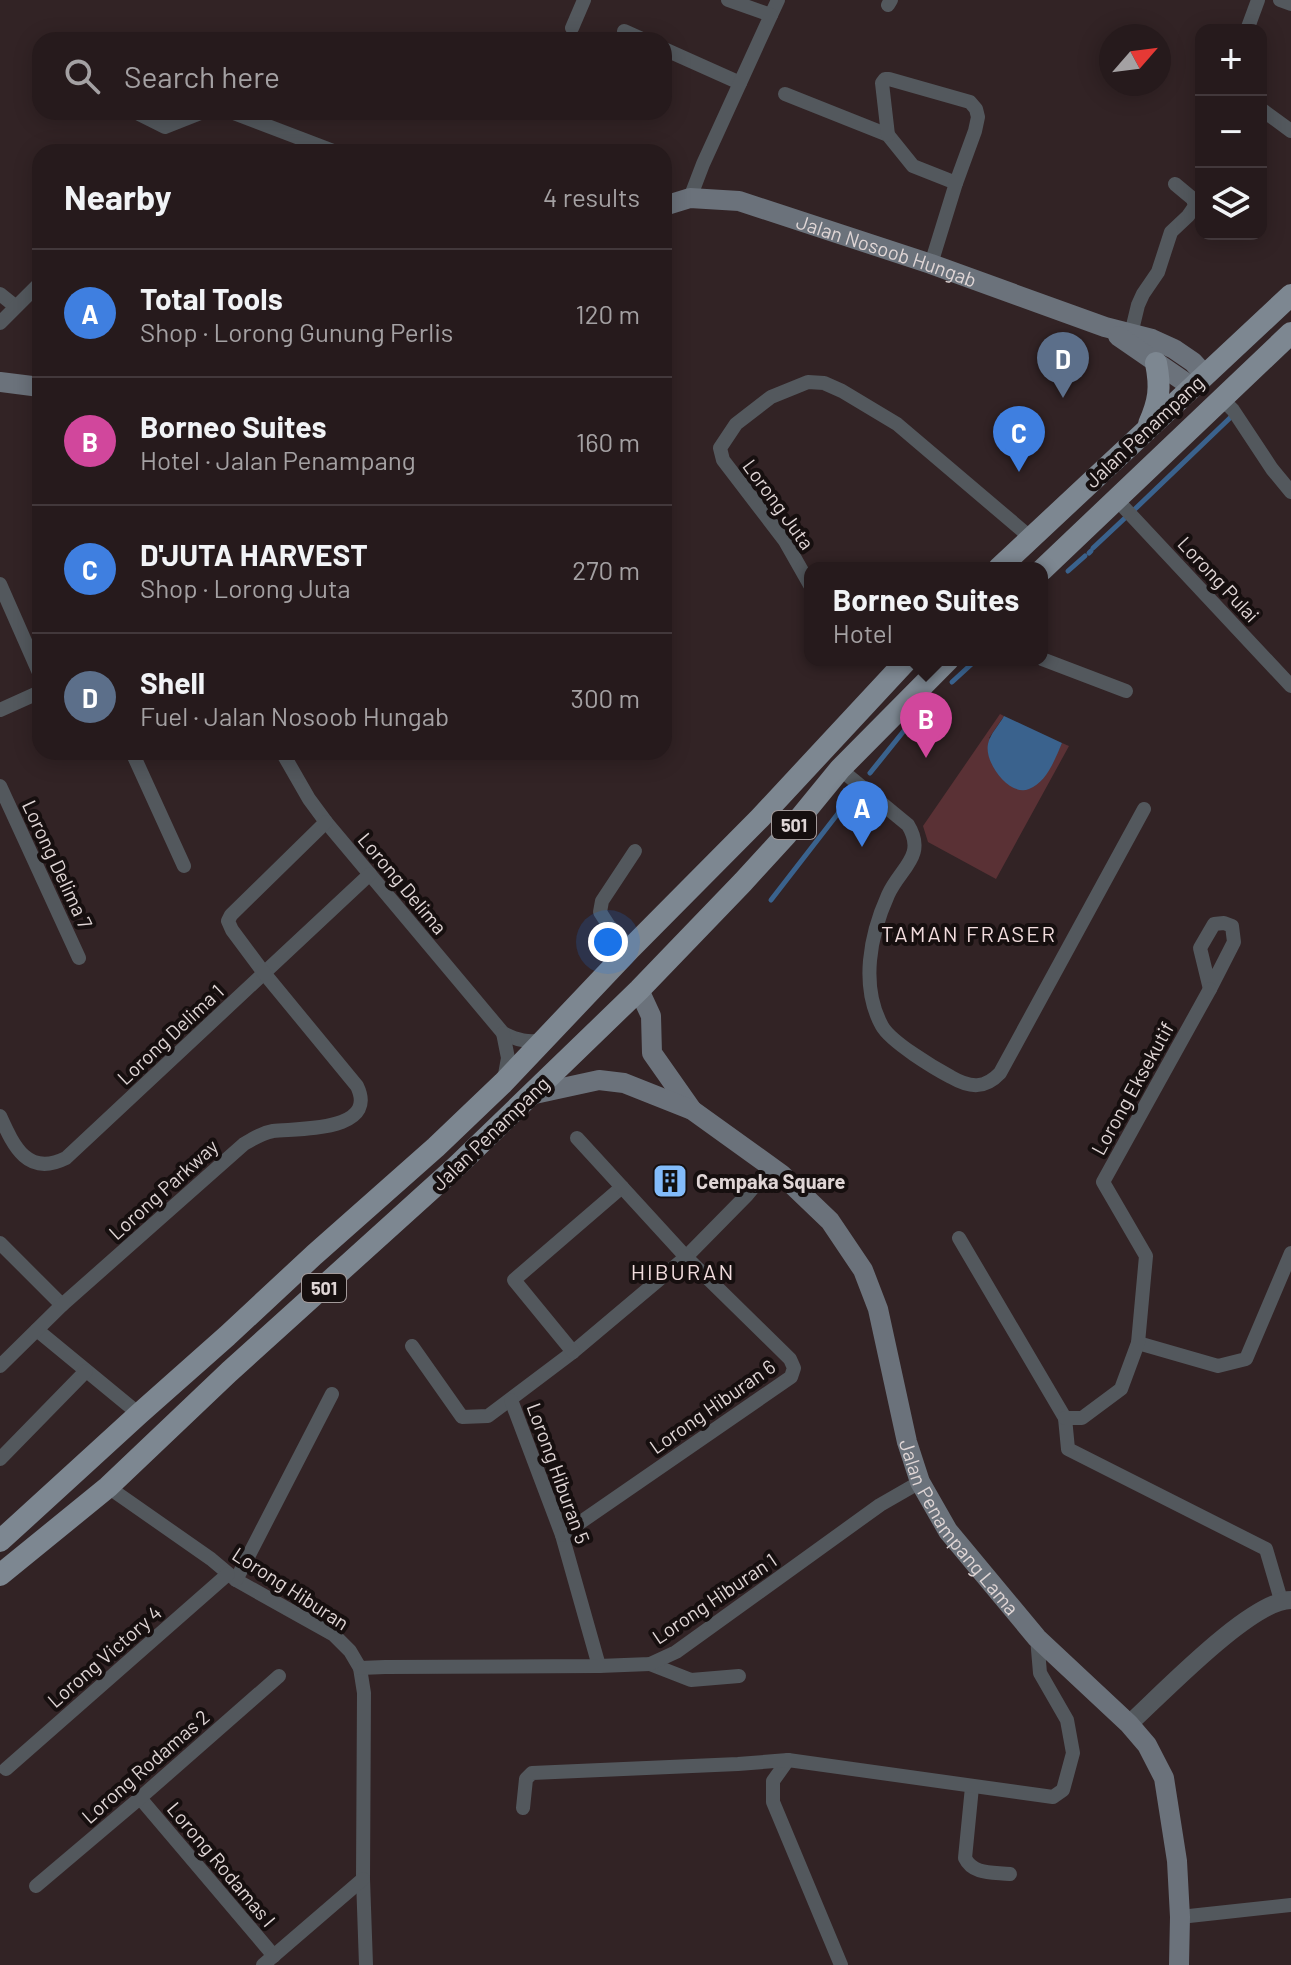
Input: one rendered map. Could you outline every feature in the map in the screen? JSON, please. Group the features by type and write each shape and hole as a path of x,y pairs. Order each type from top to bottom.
{"main road":[{"name":"Jalan Nosoob Hungab","path":"672,204 690,198 739,201 931,264 1105,327 1152,339 1193,362 1205,388"},
{"name":"Jalan Penampang","path":"1005,562 1145,432 1205,388 1291,295"},
{"name":"Jalan Nosoob Hungab","path":"1105,327 1156,363 1205,388"},
{"name":"Jalan Penampang","path":"1205,388 1256,367 1291,333"},
{"path":"1145,432 1159,398 1156,363"},
{"path":"0,382 32,386"},
{"name":"Jalan Penampang","path":"1048,564 1199,421 1205,388"},
{"name":"Jalan Penampang","path":"0,1541 503,1083 760,818 901,666"},
{"name":"Jalan Penampang","path":"0,1575 108,1487 229,1372 458,1165 639,990 786,835 840,769 942,666"},
{"path":"603,978 622,979 639,990 651,1016 652,1053 643,1071 624,1083"},
{"name":"Jalan Penampang Lama","path":"652,1053 692,1110"},
{"name":"Jalan Penampang Lama","path":"530,1095 599,1080 624,1083 692,1110 781,1174 830,1221 863,1270 878,1309 907,1442 920,1482 948,1531 1037,1638 1129,1724 1147,1745 1164,1778 1177,1861 1179,1965"},
{"path":"227,1336 251,1338 259,1346"}],"street":[{"path":"572,28 584,0"},
{"path":"728,0 771,15"},
{"path":"690,198 778,0"},
{"path":"1249,24 1258,0"},
{"path":"1280,0 1291,4"},
{"path":"672,53 740,83"},
{"path":"888,135 882,83 885,79 970,102 976,109 975,131 931,264"},
{"path":"785,94 888,135 913,166 956,183"},
{"path":"1267,113 1291,131"},
{"path":"151,120 165,127 183,120"},
{"path":"252,120 315,144"},
{"path":"1131,334 1138,305 1158,272 1171,232 1195,206 1193,199 1175,184"},
{"path":"0,323 32,290"},
{"path":"0,294 15,306"},
{"name":"Lorong Juta","path":"804,574 785,541 723,460 720,448 736,424 771,397 808,382 824,383 842,391 897,424 1030,537"},
{"path":"1205,388 1233,410 1291,492"},
{"name":"Lorong Pulai","path":"1117,500 1291,686"},
{"path":"0,584 32,657"},
{"path":"1048,661 1126,691"},
{"path":"0,710 32,696"},
{"path":"136,760 184,866"},
{"name":"Lorong Delima","path":"287,760 326,822 503,1033"},
{"path":"840,769 908,825 914,835 916,850 889,893 870,955 869,974 883,1028 906,1048 944,1073 973,1086 982,1086 1000,1073 1144,809"},
{"name":"Lorong Delima 7","path":"0,786 79,958"},
{"path":"264,973 228,921 326,822"},
{"path":"631,948 600,912 602,901 635,851"},
{"name":"Lorong Delima 1","path":"0,1116 18,1149 34,1163 53,1165 66,1158 370,874"},
{"name":"Lorong Parkway","path":"0,1366 62,1305 244,1144 264,1133 325,1127 355,1115 361,1104 361,1094 352,1078 264,973"},
{"name":"Lorong Eksekutif","path":"1138,1343 1146,1256 1103,1182 1210,989"},
{"path":"503,1033 526,1042 544,1040"},
{"path":"503,1033 508,1058 503,1083"},
{"path":"577,1138 686,1257"},
{"name":"Lorong Hiburan 5","path":"599,1666 562,1535 511,1400 686,1257 771,1166"},
{"path":"573,1352 514,1280 622,1187"},
{"path":"959,1238 1065,1418 1068,1449 1266,1549 1286,1600 1229,1631 1129,1724"},
{"path":"0,1243 62,1305"},
{"path":"1065,1418 1082,1418 1121,1389 1138,1343 1218,1366 1246,1359 1291,1253"},
{"name":"Lorong Hiburan 6","path":"562,1535 791,1377 794,1368 790,1359 686,1257"},
{"path":"37,1330 139,1414"},
{"path":"412,1346 462,1417 488,1416 511,1400"},
{"path":"0,1459 86,1371"},
{"path":"232,1577 332,1394"},
{"name":"Lorong Hiburan 1","path":"360,1668 650,1664 676,1652 880,1505 920,1482"},
{"name":"Lorong Hiburan","path":"108,1487 232,1577 334,1635 350,1651 360,1668"},
{"name":"Lorong Victory 4","path":"6,1769 232,1577"},
{"path":"523,1808 526,1779 532,1773 788,1760 1053,1797 1063,1790 1073,1753 1067,1720 1040,1673 1037,1638"},
{"path":"650,1664 691,1680 739,1676"},
{"path":"360,1668 364,1693 366,1965"},
{"name":"Lorong Rodamas 2","path":"36,1886 279,1676"},
{"path":"788,1760 773,1781 773,1802 841,1965"},
{"path":"972,1787 965,1858 975,1870 1010,1874"},
{"name":"Lorong Rodamas I","path":"140,1798 268,1960"},
{"path":"268,1960 363,1879"},
{"path":"1180,1917 1291,1905"}],"shaded area":[{"path":"1000,714 1004,716 989,738 1049,769 1062,743 1069,746 996,879 928,842 923,826"}],"water":[{"path":"1004,716 1062,743 1046,776 1029,789 1021,790 1006,783 990,760 989,740"}],"waterway":[{"path":"1135,509 1232,416"},
{"path":"1093,548 1125,518"},
{"path":"1068,571 1085,556"},
{"path":"952,682 969,666"},
{"path":"870,773 933,701"},
{"path":"771,900 850,798"}],"place":[{"name":"Shell","path":"1063,398"},
{"name":"D'JUTA HARVEST","path":"1019,472"},
{"name":"Borneo Suites","path":"926,758"},
{"name":"Total Tools","path":"862,847"},
{"name":"Cempaka Square","path":"670,1181"}],"district":[{"name":"TAMAN FRASER","path":"969,933"},
{"name":"HIBURAN","path":"683,1271"}]}
